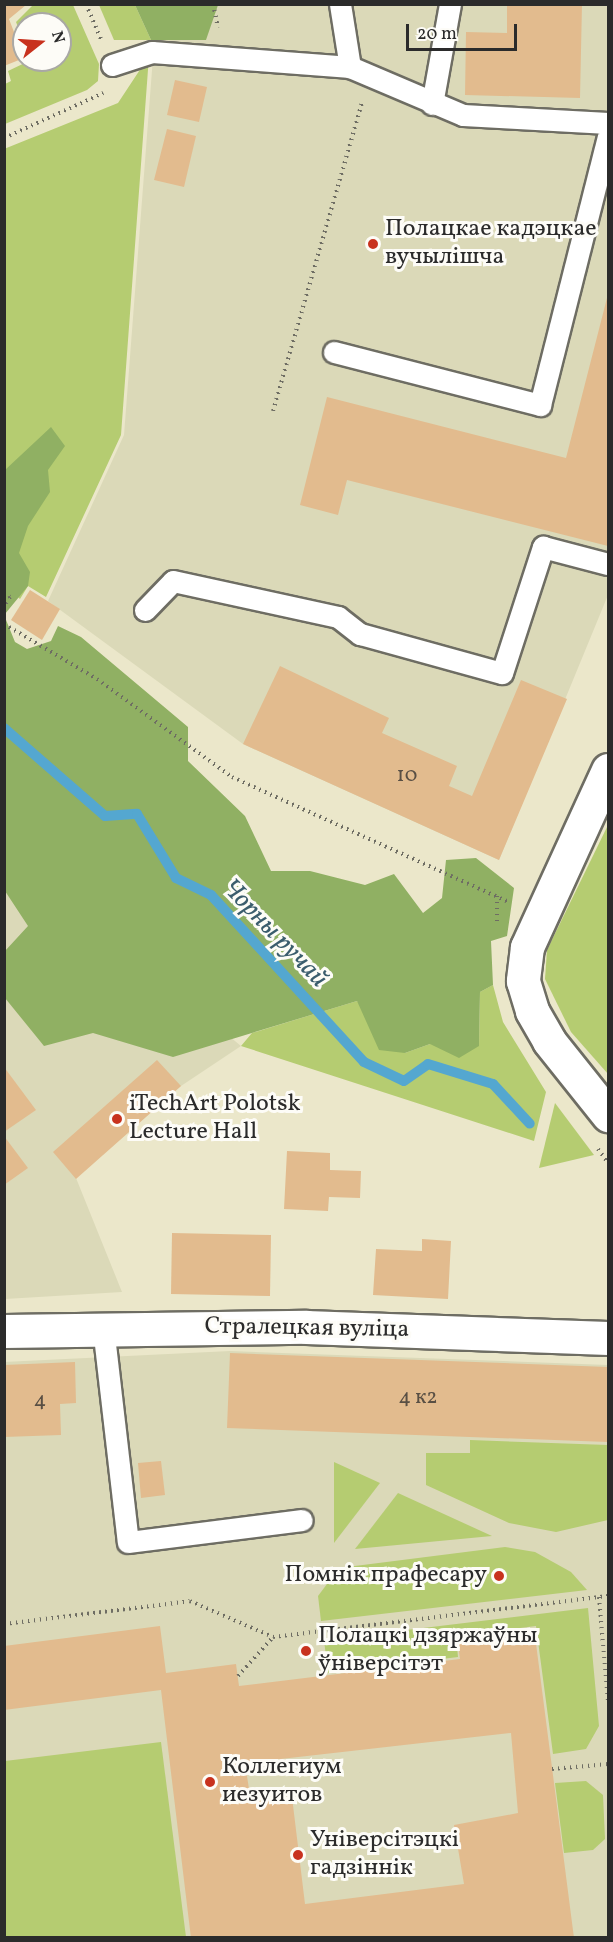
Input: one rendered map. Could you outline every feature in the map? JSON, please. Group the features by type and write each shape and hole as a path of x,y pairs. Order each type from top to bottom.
{"street":[{"path":"609,770 527,948 523,981 532,1011 609,1115"},
{"name":"Стралецкая вуліца","path":"4,1331 103,1327 609,1338"}],"lane":[{"path":"340,4 350,67"},
{"path":"432,104 450,4"},
{"path":"112,65 152,52 350,67 432,104 463,115 609,123"},
{"path":"334,352 540,405 609,137"},
{"path":"145,610 173,581 338,617 360,634 502,673 543,547 609,564"},
{"path":"103,1327 128,1542 302,1520"}],"path":[{"path":"4,138 95,101 109,87 112,65 86,4"},
{"path":"273,411 370,76"},
{"path":"4,592 10,597 4,606"},
{"path":"4,624 97,679 232,777 540,917"},
{"path":"4,1624 190,1601 273,1637 609,1596"},
{"path":"599,1597 609,1703"},
{"path":"238,1676 273,1637"},
{"path":"552,1769 609,1764"}],"shaded area":[{"name":"Полацкае кадэцкае вучылішча","path":"157,5 608,5 608,595 499,860 243,744 48,601 124,435"},
{"path":"4,850 241,1046 181,1086 76,1178 122,1292 5,1299"},
{"name":"Полацкі дзяржаўны ўніверсітэт","path":"230,1351 608,1365 608,1937 5,1937 4,1362"}],"green space":[{"path":"33,5 73,5 99,64 98,81 87,90 5,124 5,84 11,81 8,71 12,69 12,72 72,72 72,12 26,12"},
{"path":"99,5 135,5 151,40 114,40"},
{"path":"135,5 218,5 206,40 151,40"},
{"path":"149,56 121,435 46,597 28,586 20,599 4,584 4,149 118,103"},
{"path":"51,427 65,446 48,470 50,492 28,526 19,553 30,572 28,586 5,614 5,470"},
{"path":"4,615 15,642 27,649 51,641 58,626 81,637 188,727 188,761 245,816 271,871 310,871 365,885 394,874 423,913 442,898 446,860 476,858 514,888 507,936 491,941 493,985 480,992 479,1046 459,1058 430,1044 405,1053 379,1050 357,1001 173,1057 93,1033 44,1046 5,998 5,951 28,926 5,891"},
{"path":"608,825 608,1074 571,1032 545,979 547,950"},
{"path":"493,985 503,1022 546,1092 534,1141 241,1046 252,1033 357,1001 405,1053 430,1044 479,1046 480,992"},
{"path":"555,1103 594,1155 539,1168"},
{"path":"470,1440 608,1445 608,1520 556,1532 509,1523 426,1485 426,1453 470,1453"},
{"path":"334,1462 380,1483 334,1543"},
{"path":"398,1493 492,1536 355,1549"},
{"path":"505,1547 535,1552 571,1572 587,1590 321,1621 318,1596 339,1568"},
{"path":"588,1608 599,1726 586,1749 553,1754 536,1626 456,1636 458,1657 328,1673 324,1640"},
{"path":"161,1742 186,1937 5,1937 5,1761"},
{"path":"586,1781 603,1795 605,1839 593,1850 564,1853 555,1783"}],"building":[{"path":"507,4 582,4 580,98 465,95 466,32 507,33"},
{"path":"4,5 26,5 18,12 12,12 9,19 12,27 12,63 4,66"},
{"path":"175,80 207,87 199,122 167,115"},
{"path":"167,129 196,136 184,187 154,180"},
{"path":"608,294 608,546 347,480 338,515 300,505 327,397 566,458"},
{"path":"30,590 60,609 42,640 11,620"},
{"path":"280,666 389,718 382,733 457,766 449,786 472,796 521,680 567,699 499,860 243,744"},
{"name":"iTechArt Polotsk Lecture Hall","path":"157,1060 181,1086 76,1179 53,1152"},
{"path":"4,1067 36,1110 4,1132"},
{"path":"4,1136 28,1168 4,1185"},
{"path":"287,1151 330,1153 330,1170 361,1171 360,1198 329,1197 328,1211 284,1209"},
{"path":"172,1233 271,1235 270,1296 171,1294"},
{"path":"422,1239 451,1241 448,1299 373,1295 376,1249 422,1251"},
{"path":"230,1353 608,1367 608,1442 227,1428"},
{"path":"75,1362 76,1403 60,1404 61,1435 4,1437 4,1365"},
{"path":"161,1461 165,1495 141,1498 138,1463"},
{"name":"Коллегиум иезуитов","path":"160,1626 166,1673 236,1664 239,1686 460,1659 457,1637 534,1628 574,1938 191,1938 161,1690 4,1710 4,1646","holes":["511,1733 518,1813 454,1825 464,1884 305,1904 292,1797 251,1802 245,1763"]}],"waterway":[{"name":"Чорны ручай","path":"4,728 105,816 137,814 176,878 211,895 364,1062 404,1081 428,1064 493,1084 530,1124"}],"place":[{"name":"Полацкае кадэцкае вучылішча","path":"373,244"},
{"name":"iTechArt Polotsk Lecture Hall","path":"117,1119"},
{"name":"Помнік прафесару","path":"499,1576"},
{"name":"Полацкі дзяржаўны ўніверсітэт","path":"306,1651"},
{"name":"Коллегиум иезуитов","path":"210,1782"},
{"name":"Універсітэцкі гадзіннік","path":"298,1855"}]}
